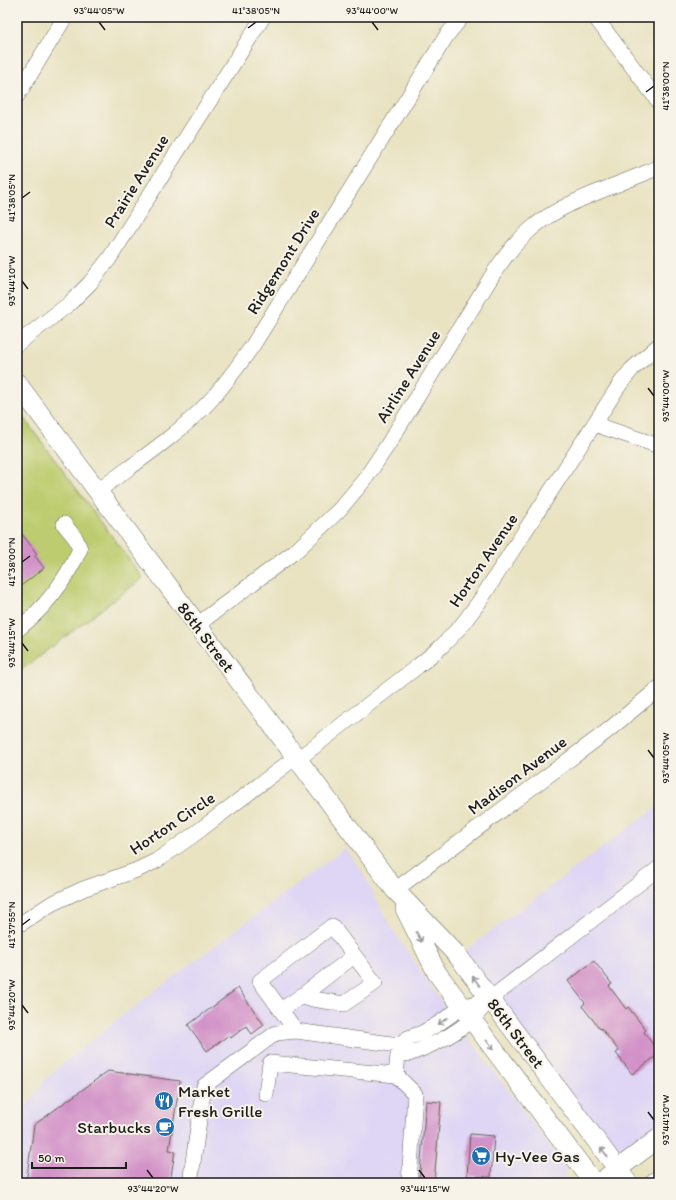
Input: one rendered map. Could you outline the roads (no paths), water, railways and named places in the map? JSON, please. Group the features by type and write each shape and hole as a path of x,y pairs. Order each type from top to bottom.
{"main road":[{"name":"86th Street","path":"17,383 395,890 458,956 623,1176"},
{"name":"86th Street","path":"395,890 437,973 466,1014 594,1183"},
{"path":"600,1183 623,1176 659,1138"},
{"path":"654,1183 659,1179"}],"street":[{"path":"17,96 66,17"},
{"name":"Prairie Avenue","path":"17,344 69,304 90,283 109,259 263,17"},
{"name":"Ridgemont Drive","path":"98,491 183,427 209,403 232,375 443,42 462,17"},
{"path":"595,17 659,102"},
{"name":"Airline Avenue","path":"198,625 298,549 340,509 365,479 387,446 502,260 531,229 561,208 659,168"},
{"name":"Horton Avenue","path":"297,758 418,666 441,647 461,626 479,602 620,384 628,374 659,345"},
{"path":"594,424 659,446"},
{"path":"17,630 30,620 53,595 73,564 80,549 76,539 64,524"},
{"name":"Madison Avenue","path":"395,890 606,732 659,688"},
{"name":"Horton Circle","path":"17,926 51,904 83,889 137,870 156,861 198,832 297,758"},
{"path":"396,1075 400,1045 408,1038 422,1033 438,1024 466,1014 490,999 659,868"},
{"path":"296,1031 260,981 332,926 375,983 344,1004 300,997"},
{"path":"281,1010 354,956"},
{"path":"190,1183 204,1086 276,1033 296,1031 400,1045"},
{"path":"266,1094 270,1063 396,1075 415,1094 409,1183"}],"place":[{"name":"Market Fresh Grille","path":"164,1101"},
{"name":"Starbucks","path":"165,1127"},
{"name":"Hy-Vee Gas","path":"481,1156"}]}
